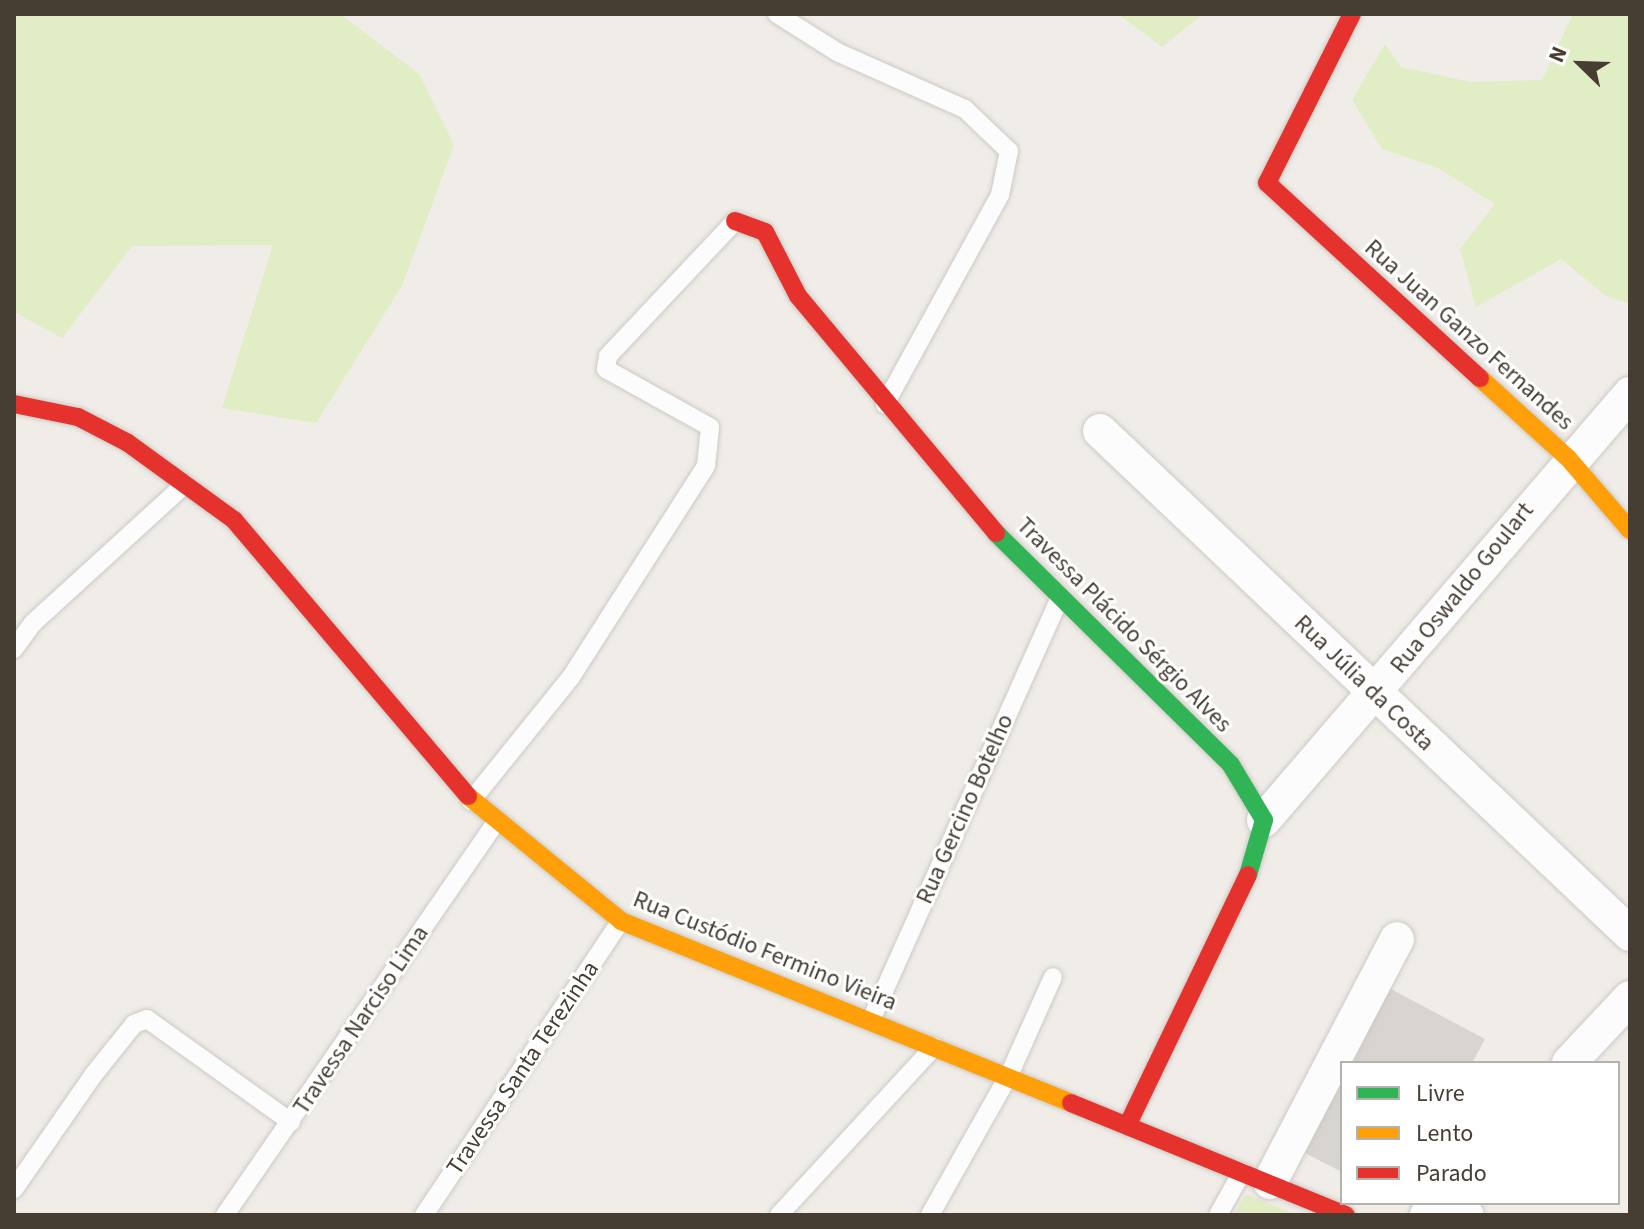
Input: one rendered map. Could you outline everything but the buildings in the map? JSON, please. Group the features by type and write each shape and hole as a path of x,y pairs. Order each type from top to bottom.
{"street":[{"name":"Rua Juan Ganzo Fernandes","path":"1352,14 1267,183 1568,458 1630,530"},
{"name":"Travessa Plácido Sérgio Alves","path":"735,221 752,223 773,242 798,296 884,406 1060,598 1231,765 1264,820"},
{"name":"Rua Oswaldo Goulart","path":"1264,820 1375,694 1568,458 1630,394"},
{"name":"Rua Custódio Fermino Vieira","path":"14,404 78,417 187,482 270,556 371,691 471,801 495,824 621,921 1010,1073 1346,1215"},
{"name":"Rua Júlia da Costa","path":"1100,431 1630,934"},
{"path":"1129,1122 1254,863 1264,820"},
{"path":"1256,1176 1397,939"},
{"path":"1571,1061 1630,998"}],"lane":[{"path":"777,14 837,52 965,109 1009,151 1000,195 884,406"},
{"path":"471,801 571,677 706,466 714,445 710,427 606,369 608,356 735,221"},
{"path":"14,649 33,623 187,482"},
{"name":"Rua Gercino Botelho","path":"871,1020 1060,598"},
{"name":"Travessa Narciso Lima","path":"225,1215 495,824"},
{"name":"Travessa Santa Terezinha","path":"424,1215 621,921"},
{"path":"930,1215 1010,1073 1053,977"},
{"path":"14,1189 94,1074 134,1024 147,1019 291,1122"},
{"path":"779,1215 936,1045"},
{"path":"1218,1215 1256,1176"}],"green space":[{"path":"14,14 340,14 419,74 454,145 402,286 316,423 222,408 273,245 132,246 62,338 14,312"},
{"path":"1118,14 1203,14 1162,47"},
{"path":"1573,14 1630,14 1630,304 1606,296 1561,259 1476,307 1460,249 1495,204 1438,168 1382,149 1352,100 1385,44 1401,67 1471,82 1542,80"},
{"path":"1246,1194 1296,1215 1234,1215"}],"traffic: fast":[{"path":"996,533 1231,765 1264,820 1248,875"}],"traffic: slow":[{"path":"1480,378 1568,458 1630,530"},
{"path":"468,796 621,921 1071,1103"}],"traffic: jam":[{"path":"1352,14 1267,183 1480,378"},
{"path":"735,221 765,232 798,296 996,533"},
{"path":"14,404 78,417 128,443 234,520 468,796"},
{"path":"1129,1122 1248,875"},
{"path":"1071,1103 1346,1215"}]}
